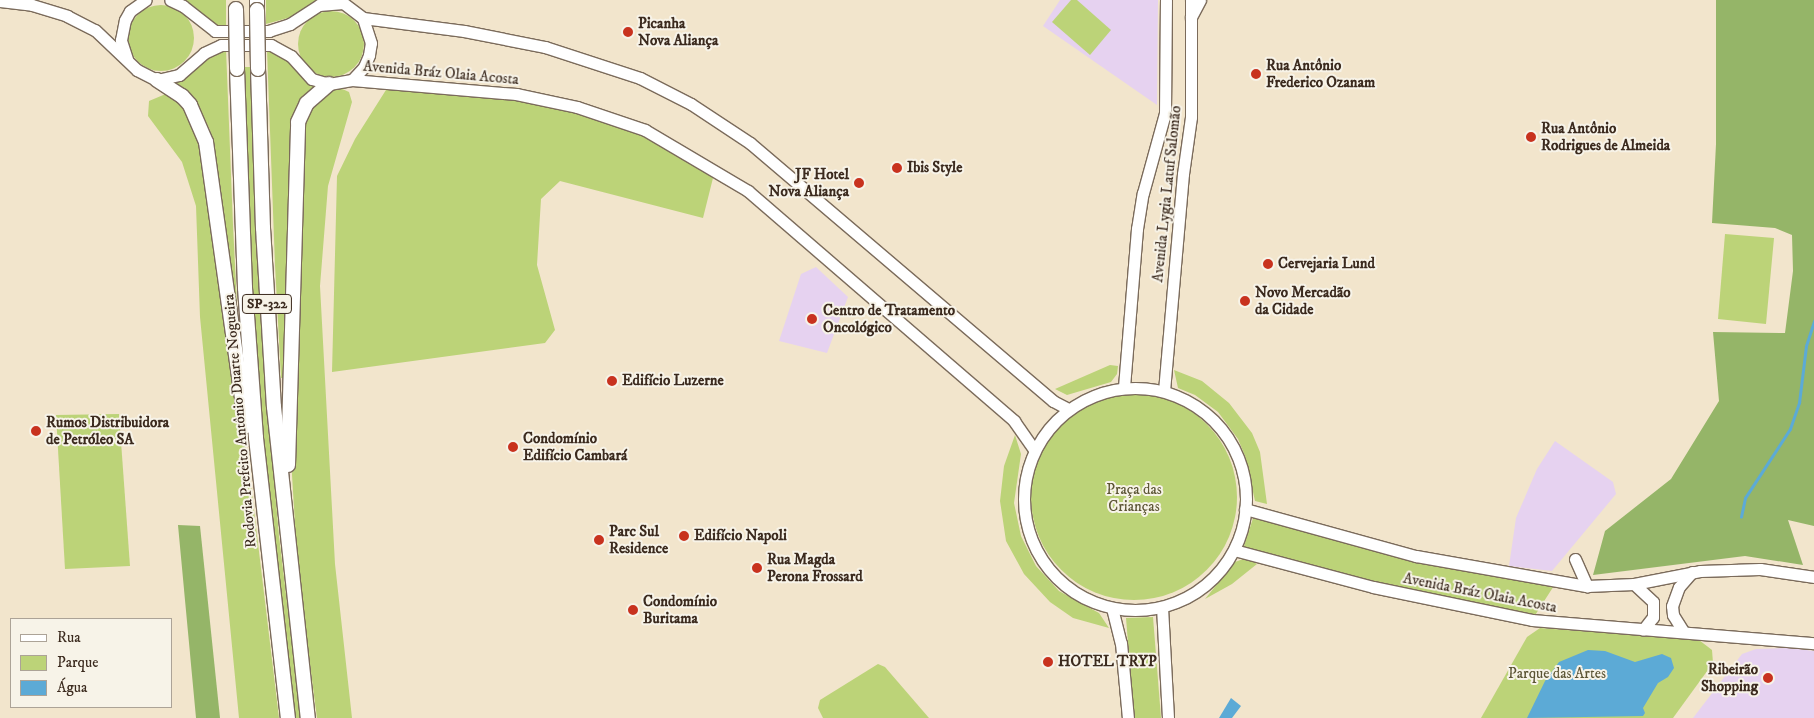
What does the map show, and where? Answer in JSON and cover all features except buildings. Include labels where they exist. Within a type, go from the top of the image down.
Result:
[{"type":"highway","name":"Rodovia Prefeito Antônio Duarte Nogueira","points":[[235,5],[245,296],[266,538],[288,718]]},
{"type":"highway","name":"SP-322","points":[[257,5],[268,319],[287,538],[308,718]]},
{"type":"highway","points":[[157,80],[182,96],[190,105],[206,142],[248,436],[266,538]]},
{"type":"highway","points":[[287,538],[298,122],[307,103],[329,84]]},
{"type":"main road","points":[[128,60],[123,51],[121,30],[130,11],[146,0]]},
{"type":"main road","points":[[170,0],[184,6],[215,31],[274,30],[319,5],[336,1],[351,7],[363,18],[371,43],[364,67],[352,80]]},
{"type":"main road","name":"Avenida Lygia Latuf Salomão","points":[[1124,387],[1137,229],[1143,193],[1165,113],[1166,0]]},
{"type":"main road","name":"Avenida Lygia Latuf Salomão","points":[[1164,391],[1183,174],[1191,117],[1191,0]]},
{"type":"main road","points":[[1191,17],[1200,0]]},
{"type":"main road","points":[[0,1],[37,2],[95,30],[144,75],[157,80],[179,75],[204,54],[221,45],[270,45],[291,56],[312,79],[329,84]]},
{"type":"main road","points":[[363,18],[464,31],[545,47],[640,78],[692,104],[750,143],[1054,401],[1068,409]]},
{"type":"main road","name":"Avenida Bráz Olaia Acosta","points":[[329,84],[352,80],[516,94],[577,107],[644,130],[748,191],[1014,421],[1034,450]]},
{"type":"main road","points":[[1124,387],[1164,391],[1203,411],[1227,438],[1240,464],[1245,486],[1245,509],[1234,550],[1221,570],[1204,587],[1162,607],[1137,611],[1112,608],[1073,592],[1056,578],[1043,562],[1030,536],[1024,500],[1025,478],[1034,450],[1051,425],[1068,409],[1086,398],[1124,387]]},
{"type":"main road","name":"Avenida Bráz Olaia Acosta","points":[[1245,509],[1416,556],[1587,586],[1634,584],[1692,572],[1760,569],[1814,577]]},
{"type":"main road","name":"Avenida Bráz Olaia Acosta","points":[[1234,550],[1373,587],[1532,620],[1814,643]]},
{"type":"main road","points":[[1576,558],[1587,586]]},
{"type":"main road","points":[[1683,631],[1673,615],[1672,606],[1682,583],[1692,572]]},
{"type":"main road","points":[[1634,584],[1653,602],[1653,617],[1643,630]]},
{"type":"main road","points":[[1162,607],[1168,718]]},
{"type":"main road","points":[[1112,608],[1121,643],[1128,718]]},
{"type":"shaded area","points":[[1060,0],[1158,0],[1157,105],[1043,26]]},
{"type":"shaded area","name":"Centro de Tratamento Oncológico","points":[[816,267],[848,297],[827,353],[779,341],[801,274]]},
{"type":"shaded area","points":[[1555,441],[1613,482],[1616,494],[1552,571],[1509,566],[1516,518],[1537,469]]},
{"type":"shaded area","name":"Ribeirão Shopping","points":[[1791,648],[1814,651],[1814,718],[1693,718],[1742,654],[1756,649]]},
{"type":"green space","points":[[183,0],[226,0],[226,28],[216,26]]},
{"type":"green space","points":[[266,0],[320,0],[295,16],[266,24]]},
{"type":"green space","points":[[1071,0],[1077,0],[1111,30],[1090,55],[1052,22]]},
{"type":"green space","points":[[1716,0],[1814,0],[1814,526],[1788,520],[1803,565],[1745,556],[1593,575],[1605,531],[1671,479],[1719,401],[1713,332],[1785,333],[1793,271],[1792,235],[1775,228],[1712,223],[1716,144]]},
{"type":"green space","points":[[161,5],[174,7],[189,20],[192,25],[194,38],[192,51],[179,66],[174,69],[161,71],[148,69],[133,56],[130,51],[128,38],[130,25],[143,10],[148,7]]},
{"type":"green space","points":[[324,11],[338,11],[350,16],[359,25],[364,37],[362,57],[355,68],[338,77],[324,77],[312,72],[303,63],[298,51],[298,37],[303,25],[312,16]]},
{"type":"green space","points":[[226,49],[239,344],[210,130],[193,96],[171,82],[190,73],[212,53]]},
{"type":"green space","points":[[267,50],[274,50],[321,86],[304,100],[284,378],[281,378],[275,265]]},
{"type":"green space","points":[[243,67],[250,67],[262,337],[279,536],[301,718],[293,718],[271,535],[254,337]]},
{"type":"green space","points":[[391,82],[577,107],[645,130],[715,170],[703,218],[560,181],[541,199],[537,265],[555,330],[545,343],[332,372],[337,176],[355,139]]},
{"type":"green space","points":[[338,87],[349,92],[352,102],[328,186],[320,286],[335,564],[352,718],[317,718],[298,573],[292,475],[300,139],[312,106]]},
{"type":"green space","points":[[168,93],[184,105],[200,139],[251,485],[279,718],[239,718],[200,317],[196,206],[182,162],[148,116],[149,101]]},
{"type":"green space","points":[[1725,234],[1774,238],[1766,324],[1718,319]]},
{"type":"green space","points":[[1110,365],[1118,366],[1117,374],[1111,382],[1067,395],[1055,389]]},
{"type":"green space","points":[[1174,370],[1202,381],[1229,403],[1252,433],[1260,452],[1267,504],[1255,501],[1245,456],[1238,439],[1218,412],[1195,395],[1178,388]]},
{"type":"green space","name":"Praça das Crianças","points":[[1134,394],[1154,396],[1173,402],[1182,406],[1207,424],[1225,449],[1229,458],[1235,477],[1237,497],[1235,517],[1229,536],[1225,545],[1207,570],[1182,588],[1173,592],[1154,598],[1134,600],[1114,598],[1095,592],[1086,588],[1061,570],[1043,545],[1039,536],[1033,517],[1031,497],[1033,477],[1039,458],[1043,449],[1061,424],[1086,406],[1095,402],[1114,396]]},
{"type":"green space","points":[[119,414],[130,566],[65,569],[56,415]]},
{"type":"green space","points":[[1015,435],[1021,454],[1014,503],[1021,536],[1036,566],[1059,591],[1099,613],[1109,628],[1073,618],[1050,602],[1024,574],[1006,541],[1000,501],[1004,466]]},
{"type":"green space","points":[[1255,512],[1416,556],[1557,581],[1532,620],[1311,571],[1243,549]]},
{"type":"green space","points":[[178,525],[200,526],[220,718],[196,718]]},
{"type":"green space","points":[[1246,558],[1257,564],[1232,584],[1205,599],[1235,562]]},
{"type":"green space","points":[[1153,617],[1161,718],[1134,718],[1126,618]]},
{"type":"green space","name":"Parque das Artes","points":[[1540,628],[1699,640],[1712,650],[1713,663],[1673,718],[1481,718],[1527,637]]},
{"type":"green space","points":[[878,664],[885,667],[929,718],[823,718],[818,708],[820,700]]},
{"type":"water","points":[[1588,650],[1605,651],[1635,662],[1662,654],[1671,658],[1674,668],[1668,677],[1658,683],[1643,708],[1645,713],[1643,716],[1527,718],[1545,681],[1559,662]]},
{"type":"water","points":[[1231,698],[1241,706],[1232,718],[1219,718]]},
{"type":"waterway","points":[[1741,517],[1745,498],[1790,429],[1799,403],[1806,346],[1814,321]]},
{"type":"place","name":"Picanha Nova Aliança","points":[[628,32]]},
{"type":"place","name":"Rua Antônio Frederico Ozanam","points":[[1256,74]]},
{"type":"place","name":"Rua Antônio Rodrigues de Almeida","points":[[1531,137]]},
{"type":"place","name":"Ibis Style","points":[[897,168]]},
{"type":"place","name":"JF Hotel Nova Aliança","points":[[859,183]]},
{"type":"place","name":"Cervejaria Lund","points":[[1268,264]]},
{"type":"place","name":"Novo Mercadão da Cidade","points":[[1245,301]]},
{"type":"place","name":"Centro de Tratamento Oncológico","points":[[812,319]]},
{"type":"place","name":"Edifício Luzerne","points":[[612,381]]},
{"type":"place","name":"Rumos Distribuidora de Petróleo SA","points":[[36,431]]},
{"type":"place","name":"Condomínio Edifício Cambará","points":[[513,447]]},
{"type":"place","name":"Edifício Napoli","points":[[684,536]]},
{"type":"place","name":"Parc Sul Residence","points":[[599,540]]},
{"type":"place","name":"Rua Magda Perona Frossard","points":[[757,568]]},
{"type":"place","name":"Condomínio Buritama","points":[[633,610]]},
{"type":"place","name":"HOTEL TRYP","points":[[1048,662]]},
{"type":"place","name":"Ribeirão Shopping","points":[[1768,678]]}]
